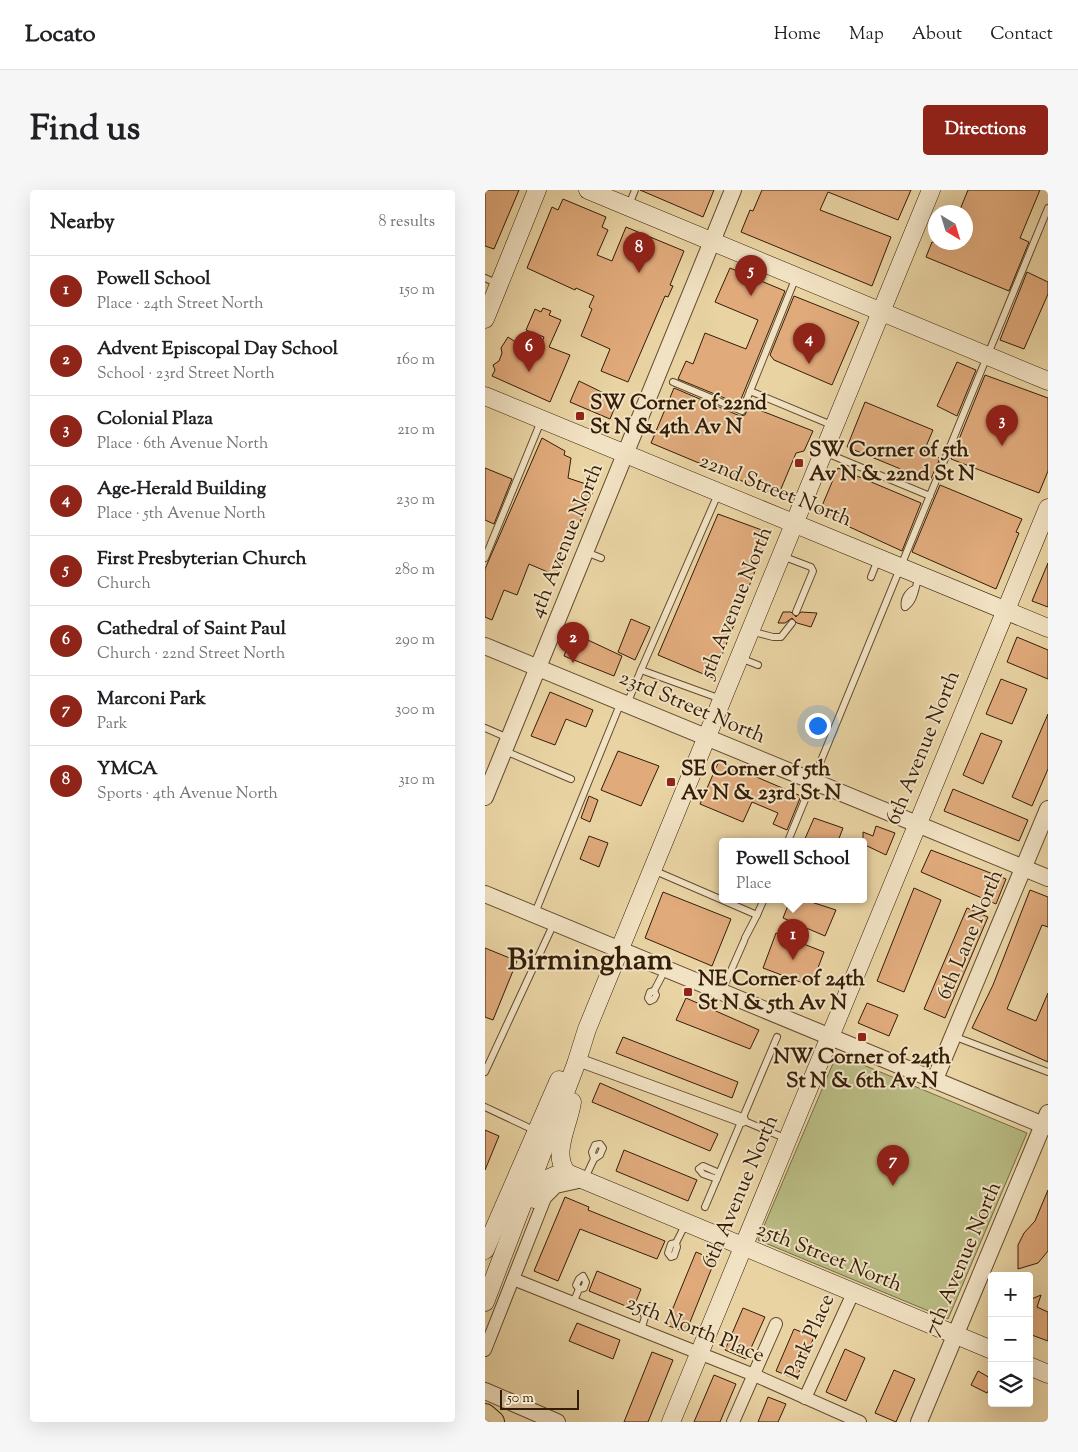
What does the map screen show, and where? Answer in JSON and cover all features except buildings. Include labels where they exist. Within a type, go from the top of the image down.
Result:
[{"type":"highway","points":[[485,1416],[491,1422]]},
{"type":"main road","points":[[485,319],[492,281],[537,190]]},
{"type":"main road","points":[[588,190],[1048,381]]},
{"type":"main road","name":"5th Avenue North","points":[[485,1302],[577,1062],[585,1034],[931,190]]},
{"type":"main road","name":"22nd Street North","points":[[485,396],[901,567],[917,582],[1005,610],[1048,628]]},
{"type":"main road","name":"6th Avenue North","points":[[671,1422],[1005,610],[1044,528],[1048,508]]},
{"type":"main road","name":"5th Avenue North","points":[[485,1250],[558,1081],[585,1034]]},
{"type":"main road","points":[[575,1177],[561,1166],[559,1156],[571,1108],[577,1062]]},
{"type":"main road","points":[[485,1315],[543,1181],[552,1175],[575,1177]]},
{"type":"main road","name":"25th Street North","points":[[575,1177],[742,1247],[854,1291],[988,1348]]},
{"type":"main road","points":[[1033,1368],[1048,1374]]},
{"type":"street","name":"4th Avenue North","points":[[485,796],[494,767],[506,745],[733,190]]},
{"type":"street","name":"23rd Street North","points":[[485,646],[1048,878]]},
{"type":"street","name":"6th Lane North","points":[[935,1079],[1048,809]]},
{"type":"street","points":[[485,894],[935,1079],[1046,1121]]},
{"type":"street","points":[[577,1062],[742,1120]]},
{"type":"street","name":"7th Avenue North","points":[[919,1422],[1046,1121]]},
{"type":"street","points":[[485,1350],[545,1198],[556,1187],[575,1177]]},
{"type":"street","name":"25th North Place","points":[[513,1278],[576,1295],[643,1324],[699,1354],[754,1375],[860,1422]]},
{"type":"street","name":"Park Place","points":[[805,1398],[854,1291]]},
{"type":"street","points":[[733,1422],[777,1324]]},
{"type":"street","points":[[485,1391],[557,1422]]},
{"type":"lane","points":[[628,207],[635,190]]},
{"type":"lane","points":[[789,838],[1048,208]]},
{"type":"lane","points":[[673,382],[742,411],[796,276]]},
{"type":"lane","points":[[749,391],[834,426]]},
{"type":"lane","points":[[485,558],[542,420]]},
{"type":"lane","points":[[823,452],[930,496]]},
{"type":"lane","points":[[535,914],[624,703],[641,670],[719,492]]},
{"type":"lane","points":[[585,551],[601,558]]},
{"type":"lane","points":[[780,556],[811,567],[813,571],[796,612]]},
{"type":"lane","points":[[871,577],[878,558]]},
{"type":"lane","points":[[750,631],[773,637],[781,636],[792,623]]},
{"type":"lane","points":[[739,657],[758,665]]},
{"type":"lane","points":[[641,670],[722,700]]},
{"type":"lane","points":[[485,728],[506,745],[571,779]]},
{"type":"lane","points":[[652,869],[719,898]]},
{"type":"lane","points":[[730,903],[757,915]]},
{"type":"lane","points":[[722,992],[762,903]]},
{"type":"lane","points":[[485,1072],[555,923]]},
{"type":"lane","points":[[654,991],[665,969]]},
{"type":"lane","points":[[952,1035],[1048,1072]]},
{"type":"lane","points":[[705,1207],[777,1037]]},
{"type":"lane","points":[[485,1107],[537,1131]]},
{"type":"lane","points":[[742,1120],[787,1139]]},
{"type":"lane","points":[[575,1177],[594,1159]]},
{"type":"lane","points":[[676,1243],[686,1224]]},
{"type":"green space","points":[[837,1054],[1027,1133],[948,1319],[758,1240]]},
{"type":"place","name":"YMCA","points":[[639,273]]},
{"type":"place","name":"First Presbyterian Church","points":[[751,296]]},
{"type":"place","name":"Age-Herald Building","points":[[809,364]]},
{"type":"place","name":"Cathedral of Saint Paul","points":[[529,372]]},
{"type":"place","name":"SW Corner of 22nd St N & 4th Av N","points":[[580,416]]},
{"type":"place","name":"Colonial Plaza","points":[[1002,446]]},
{"type":"place","name":"SW Corner of 5th Av N & 22nd St N","points":[[799,463]]},
{"type":"place","name":"Advent Episcopal Day School","points":[[573,663]]},
{"type":"place","name":"SE Corner of 5th Av N & 23rd St N","points":[[671,782]]},
{"type":"place","name":"Powell School","points":[[793,960]]},
{"type":"place","name":"NE Corner of 24th St N & 5th Av N","points":[[688,992]]},
{"type":"place","name":"NW Corner of 24th St N & 6th Av N","points":[[862,1037]]},
{"type":"place","name":"Marconi Park","points":[[893,1186]]},
{"type":"district","name":"Birmingham","points":[[590,961]]}]
